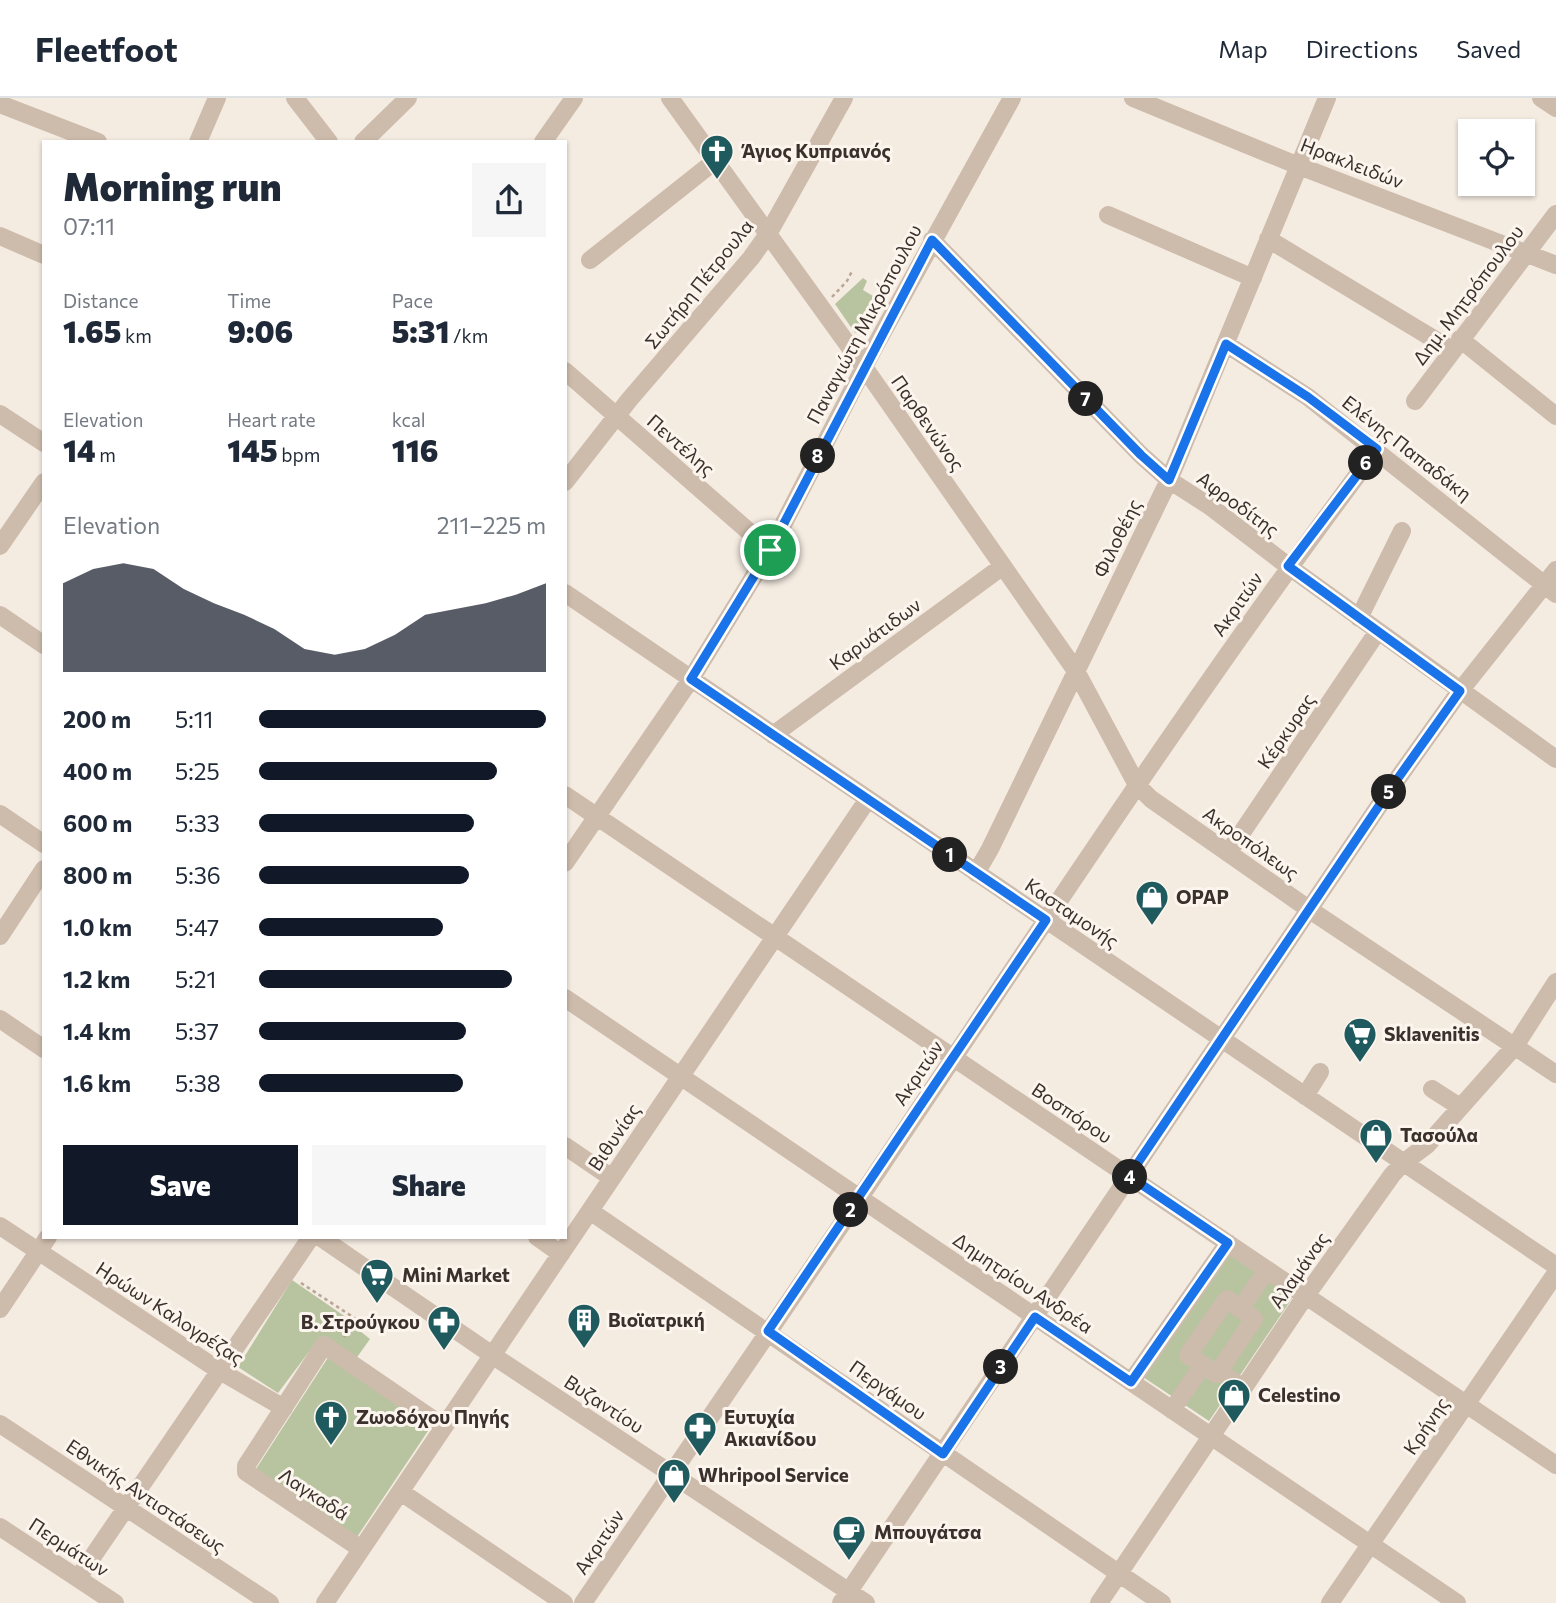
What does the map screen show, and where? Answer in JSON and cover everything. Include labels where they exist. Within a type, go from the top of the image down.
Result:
[{"type":"street","points":[[199,140],[217,98]]},
{"type":"street","points":[[295,98],[327,140]]},
{"type":"street","points":[[365,140],[408,98]]},
{"type":"street","points":[[544,140],[574,98]]},
{"type":"street","name":"Παρθενώνος","points":[[670,98],[864,368],[1076,671]]},
{"type":"street","name":"Σωτήρη Πέτρουλα","points":[[567,479],[751,258],[768,234],[844,98]]},
{"type":"street","name":"Παναγιώτη Μικρόπουλου","points":[[691,679],[770,550],[932,240],[1012,98]]},
{"type":"street","name":"Ηρακλειδών","points":[[1133,98],[1299,166],[1556,265]]},
{"type":"street","name":"Φιλοθέης","points":[[976,873],[1169,480],[1326,98]]},
{"type":"street","points":[[1541,98],[1556,108]]},
{"type":"street","points":[[0,104],[93,140]]},
{"type":"street","points":[[590,260],[715,161]]},
{"type":"street","name":"Δημ. Μητρόπουλου","points":[[1415,401],[1556,214]]},
{"type":"street","points":[[1108,215],[1253,278]]},
{"type":"street","points":[[0,236],[42,254]]},
{"type":"street","points":[[1268,239],[1456,344],[1556,416]]},
{"type":"street","name":"Αφροδίτης","points":[[932,240],[1141,455],[1169,480],[1211,507],[1359,618],[1556,759]]},
{"type":"street","name":"Ελένης Παπαδάκη","points":[[1226,344],[1308,397],[1552,583]]},
{"type":"street","name":"Πεντέλης","points":[[567,373],[770,550]]},
{"type":"street","points":[[0,414],[42,442]]},
{"type":"street","points":[[1288,566],[1377,449]]},
{"type":"street","points":[[0,545],[42,485]]},
{"type":"street","points":[[1359,618],[1402,531]]},
{"type":"street","name":"Καρυάτιδων","points":[[773,735],[1003,566]]},
{"type":"street","name":"Ακριτών","points":[[583,1603],[1288,566]]},
{"type":"street","points":[[845,1597],[1391,788],[1460,691],[1552,583]]},
{"type":"street","name":"Κασταμονής","points":[[567,594],[1556,1266]]},
{"type":"street","points":[[0,615],[42,644]]},
{"type":"street","name":"Κέρκυρας","points":[[1228,853],[1378,631]]},
{"type":"street","name":"Ακροπόλεως","points":[[1076,671],[1137,785],[1151,799],[1310,910],[1556,1074]]},
{"type":"street","points":[[567,860],[691,679]]},
{"type":"street","name":"Βοσπόρου","points":[[567,797],[1556,1465]]},
{"type":"street","name":"Βιθυνίας","points":[[325,1603],[868,799]]},
{"type":"street","points":[[0,814],[42,843]]},
{"type":"street","points":[[0,936],[42,872]]},
{"type":"street","name":"Αλαμάνας","points":[[1099,1603],[1277,1338],[1392,1175],[1427,1145],[1515,1046],[1556,982]]},
{"type":"street","name":"Δημητρίου Ανδρέα","points":[[567,1000],[1457,1603]]},
{"type":"street","points":[[0,1019],[42,1048]]},
{"type":"street","points":[[1305,1096],[1320,1072]]},
{"type":"street","points":[[1432,1089],[1460,1107]]},
{"type":"street","points":[[567,1147],[612,1178]]},
{"type":"street","name":"Περγάμου","points":[[590,1211],[1163,1603]]},
{"type":"street","name":"Ηρώων Καλογρέζας","points":[[0,1226],[220,1371],[284,1408]]},
{"type":"street","points":[[0,1308],[47,1239]]},
{"type":"street","points":[[78,1578],[310,1239]]},
{"type":"street","name":"Βυζαντίου","points":[[323,1239],[671,1474],[845,1597],[866,1603]]},
{"type":"street","points":[[540,1239],[561,1254]]},
{"type":"street","points":[[1131,1382],[1228,1243]]},
{"type":"street","points":[[1172,1410],[1211,1368],[1246,1315],[1267,1270]]},
{"type":"street","name":"Κρήνης","points":[[1330,1603],[1556,1273]]},
{"type":"street","points":[[1243,1388],[1188,1355],[1198,1340],[1227,1300],[1277,1338]]},
{"type":"street","points":[[1173,1324],[1198,1340]]},
{"type":"street","points":[[284,1408],[329,1348],[444,1427]]},
{"type":"street","name":"Λαγκαδά","points":[[284,1408],[246,1466],[246,1472],[360,1549]]},
{"type":"street","name":"Εθνικής Αντιστάσεως","points":[[0,1424],[270,1603]]},
{"type":"street","points":[[401,1492],[564,1603]]},
{"type":"street","name":"Περμάτων","points":[[0,1527],[116,1603]]},
{"type":"path","points":[[832,298],[852,271]]},
{"type":"path","points":[[287,1273],[356,1319],[329,1348]]},
{"type":"green space","points":[[863,278],[867,281],[863,290],[884,304],[869,332],[855,333],[835,304]]},
{"type":"green space","points":[[1227,1253],[1293,1297],[1209,1421],[1143,1377]]},
{"type":"green space","points":[[292,1280],[356,1324],[355,1327],[370,1339],[355,1360],[320,1337],[278,1393],[238,1367]]},
{"type":"green space","points":[[329,1356],[432,1425],[357,1537],[256,1469]]},
{"type":"place","name":"Άγιος Κυπριανός","points":[[717,181]]},
{"type":"place","name":"OPAP","points":[[1152,927]]},
{"type":"place","name":"Sklavenitis","points":[[1360,1064]]},
{"type":"place","name":"Τασούλα","points":[[1376,1165]]},
{"type":"place","name":"Mini Market","points":[[377,1305]]},
{"type":"place","name":"Βιοϊατρική","points":[[584,1350]]},
{"type":"place","name":"Β. Στρούγκου","points":[[444,1352]]},
{"type":"place","name":"Celestino","points":[[1234,1425]]},
{"type":"place","name":"Ζωοδόχου Πηγής","points":[[331,1447]]},
{"type":"place","name":"Ευτυχία Ακιανίδου","points":[[700,1458]]},
{"type":"place","name":"Whripool Service","points":[[674,1505]]},
{"type":"place","name":"Μπουγάτσα","points":[[849,1562]]},
{"type":"route","points":[[932,240],[1141,455],[1169,480],[1226,344],[1308,397],[1377,449],[1288,566],[1460,691],[1391,788],[1129,1176],[1228,1243],[1131,1382],[1035,1317],[943,1454],[768,1331],[1046,920],[691,679],[770,550],[932,240]]}]
